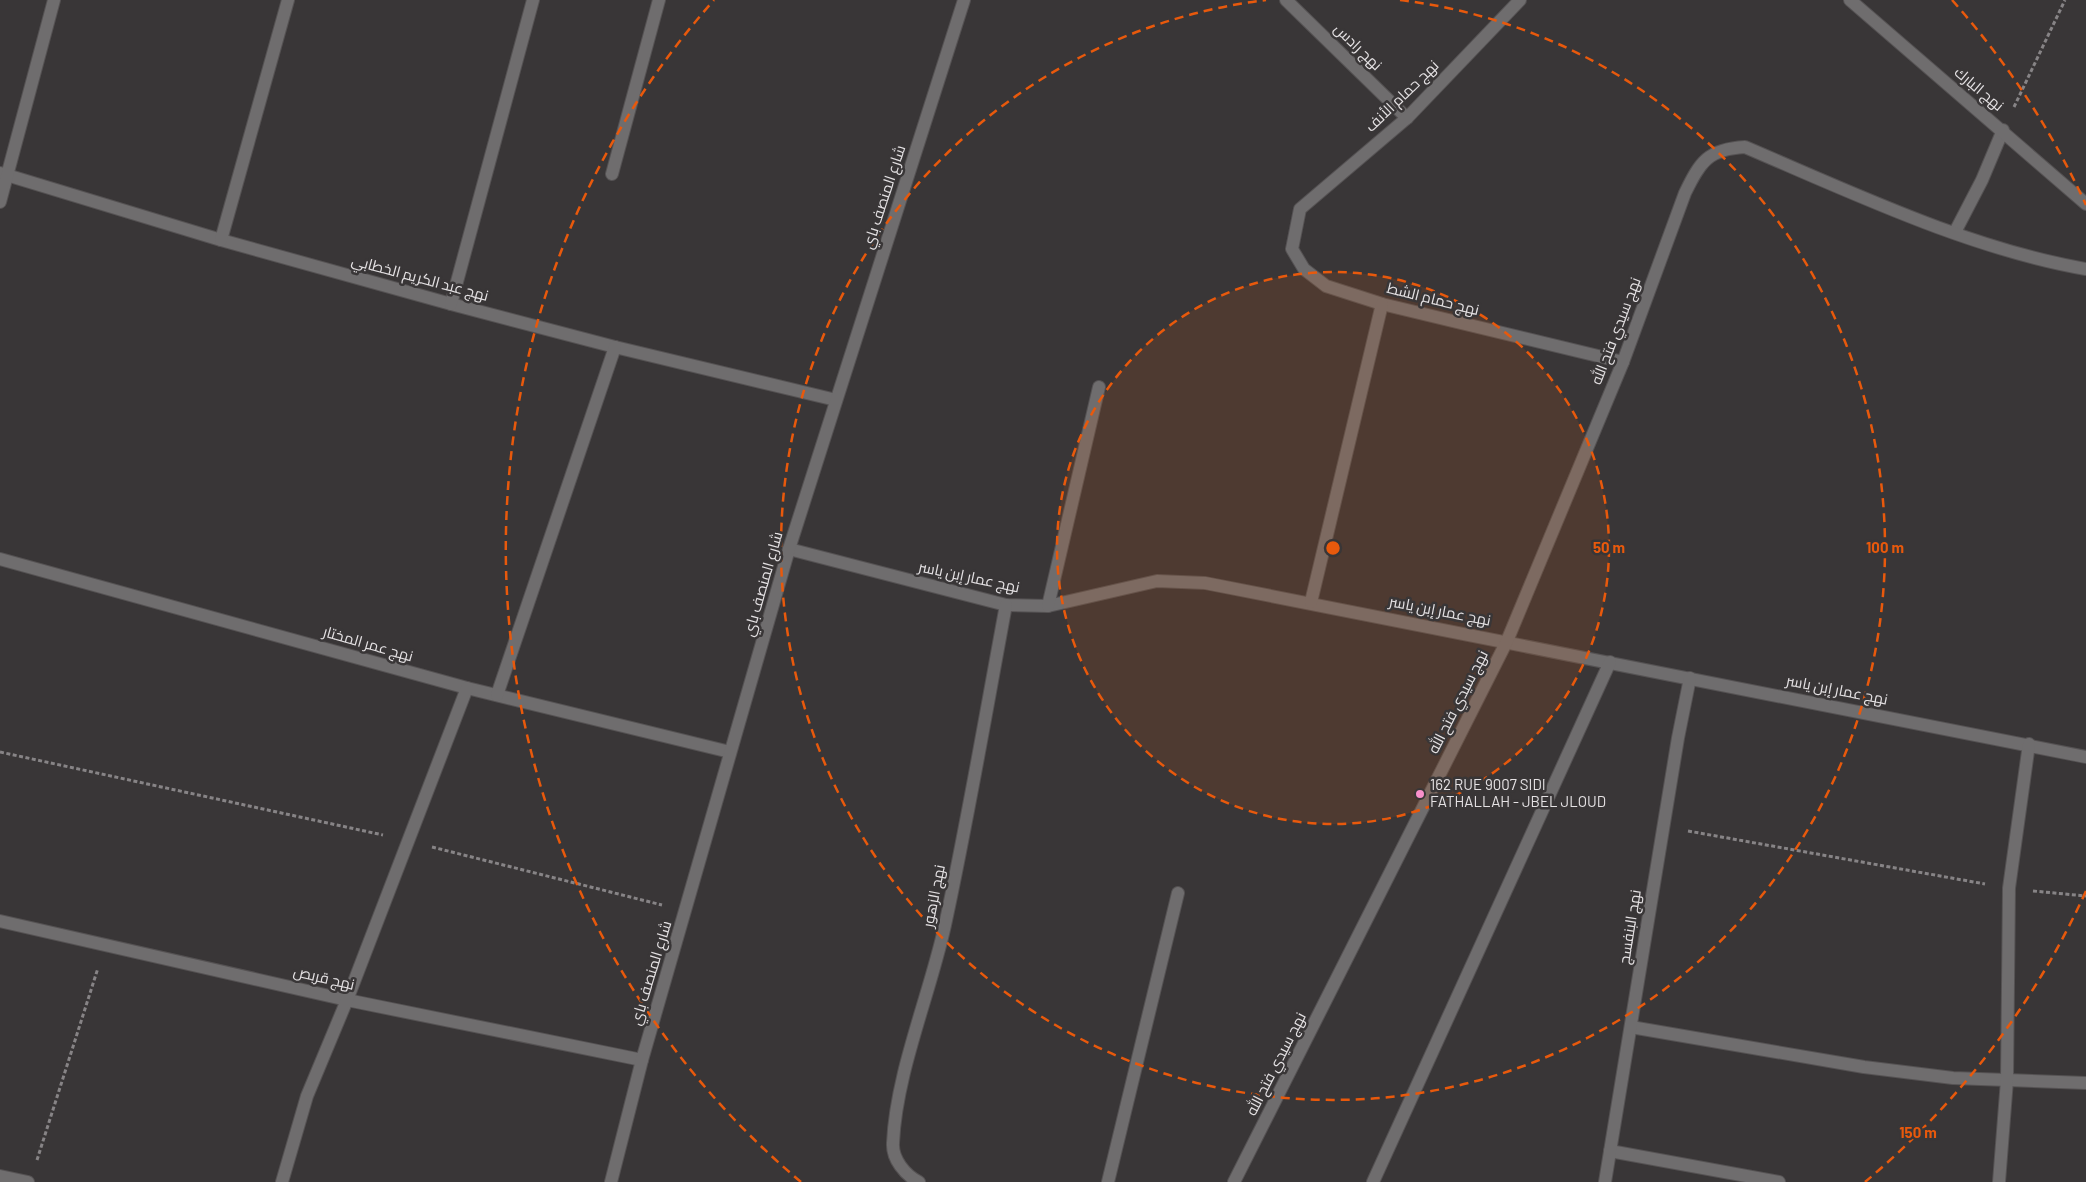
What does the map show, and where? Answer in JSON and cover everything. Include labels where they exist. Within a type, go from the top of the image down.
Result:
[{"type":"street","points":[[0,202],[4,174],[54,0]]},
{"type":"street","points":[[221,240],[288,0]]},
{"type":"street","points":[[451,304],[532,0]]},
{"type":"street","points":[[612,174],[659,0]]},
{"type":"street","name":"شارع المنصف باي","points":[[611,1182],[642,1060],[789,549],[964,0]]},
{"type":"street","name":"نهج رادس","points":[[1286,0],[1407,118]]},
{"type":"street","name":"نهج حمام الأنف","points":[[1300,209],[1407,118],[1520,0]]},
{"type":"street","name":"نهج البارك","points":[[1850,0],[2003,130],[2086,204]]},
{"type":"street","points":[[1955,232],[1982,180],[2003,130]]},
{"type":"street","name":"نهج سيدي فتح الله","points":[[1234,1182],[1507,641],[1623,362],[1685,193],[1698,167],[1706,158],[1727,148],[1745,147],[1889,208],[1955,232],[2026,256],[2086,269]]},
{"type":"street","name":"نهج عبد الكريم الخطابي","points":[[4,174],[221,240],[451,304],[615,347],[836,400]]},
{"type":"street","name":"نهج حمام الشط","points":[[1300,209],[1292,249],[1304,268],[1326,286],[1382,304],[1623,362]]},
{"type":"street","points":[[1311,602],[1382,304]]},
{"type":"street","points":[[497,695],[615,347]]},
{"type":"street","points":[[1048,606],[1099,386]]},
{"type":"street","name":"نهج عمار إبن ياسر","points":[[789,549],[1006,605],[1048,606],[1157,581],[1205,583],[1311,602],[2029,744],[2086,757]]},
{"type":"street","name":"نهج عمر المختار","points":[[0,559],[467,688],[730,752]]},
{"type":"street","name":"نهج الزهور","points":[[919,1182],[911,1178],[899,1164],[893,1145],[901,1090],[945,926],[1006,605]]},
{"type":"street","points":[[1373,1182],[1610,662]]},
{"type":"street","name":"نهج البنفسج","points":[[1605,1182],[1663,827],[1690,678]]},
{"type":"street","points":[[282,1182],[307,1096],[347,1000],[467,688]]},
{"type":"street","points":[[1999,1182],[2007,1080],[2008,888],[2029,744]]},
{"type":"street","points":[[1108,1182],[1178,892]]},
{"type":"street","name":"نهج قربص","points":[[0,921],[347,1000],[642,1060]]},
{"type":"street","points":[[1631,1027],[1864,1067],[1953,1078],[2086,1083]]},
{"type":"street","points":[[1610,1152],[1779,1182]]},
{"type":"street","points":[[0,1176],[28,1182]]},
{"type":"path","points":[[2003,130],[2065,0]]},
{"type":"path","points":[[0,752],[409,841],[686,911]]},
{"type":"path","points":[[1663,827],[2008,888],[2086,896]]},
{"type":"path","points":[[36,1163],[105,946]]},
{"type":"place","name":"162 RUE 9007 SIDI FATHALLAH - JBEL JLOUD","points":[[1420,794]]}]
